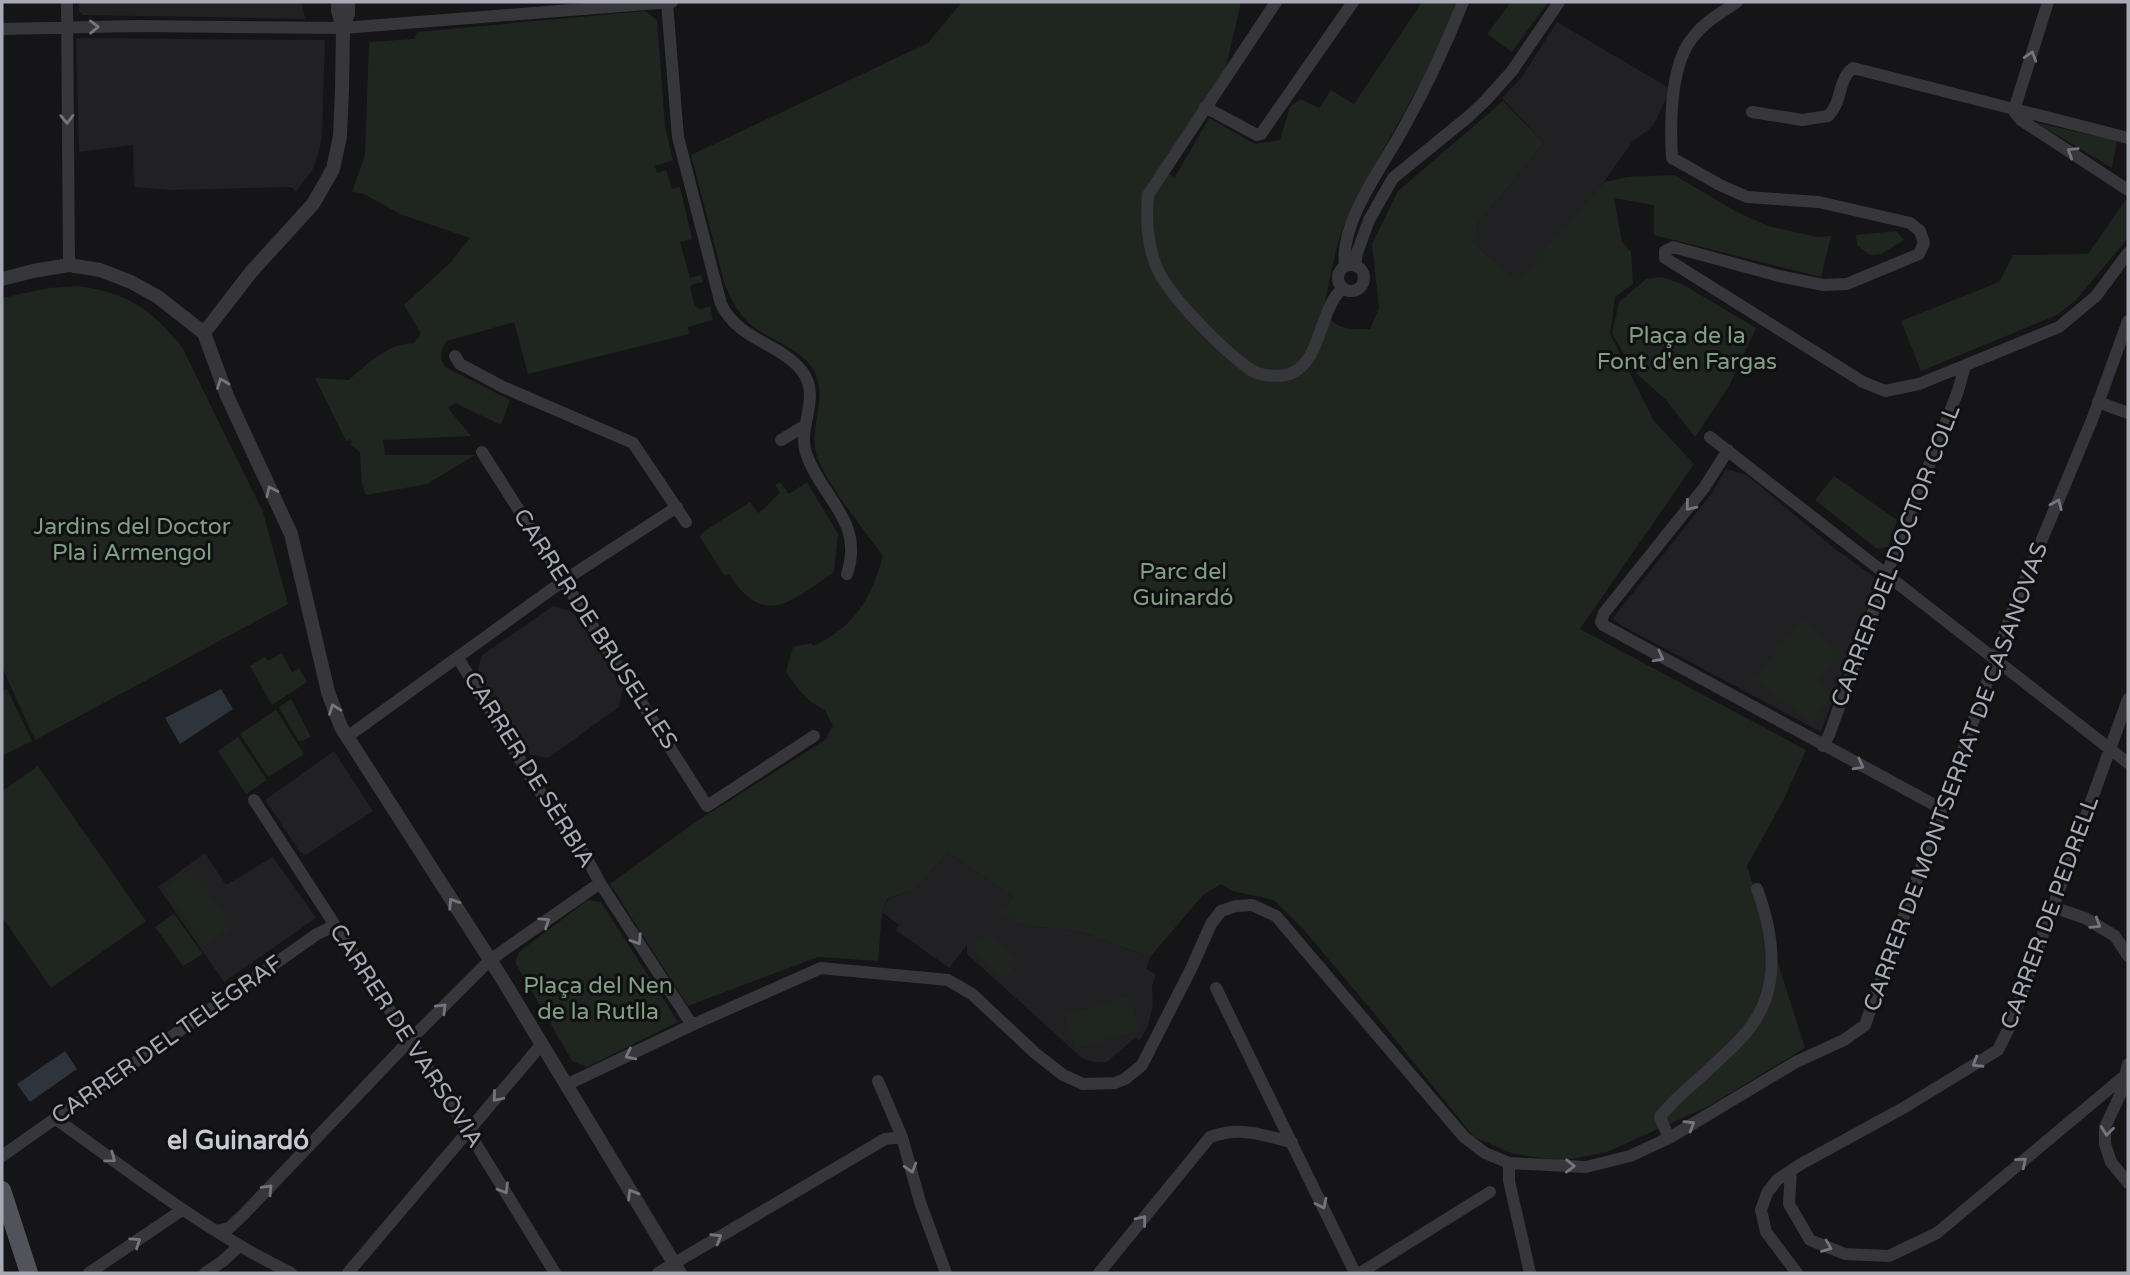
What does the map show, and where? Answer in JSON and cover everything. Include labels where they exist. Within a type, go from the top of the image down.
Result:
[{"type":"main road","points":[[2,1190],[29,1273]]},
{"type":"main road","points":[[2,1223],[17,1273]]},
{"type":"street","points":[[66,2],[69,265]]},
{"type":"street","points":[[204,333],[251,272],[313,204],[333,169],[340,136],[343,28],[338,2]]},
{"type":"street","points":[[343,28],[348,14],[348,2]]},
{"type":"street","points":[[2,29],[343,28],[669,2],[678,137],[721,304],[734,325],[789,360],[801,370],[809,385],[811,399],[803,437],[806,456],[851,537],[852,553],[847,574]]},
{"type":"street","points":[[1277,2],[1148,195],[1146,223],[1150,249],[1158,271],[1178,303],[1253,371],[1277,376],[1289,375],[1301,369],[1317,340],[1335,295],[1343,288]]},
{"type":"street","points":[[1205,107],[1257,135],[1261,134],[1353,2]]},
{"type":"street","points":[[1463,2],[1440,56],[1403,129],[1370,184],[1345,245],[1350,266],[1363,273],[1363,284],[1354,291],[1343,288],[1338,277],[1350,266],[1368,220],[1393,178],[1486,100],[1517,64],[1559,2]]},
{"type":"street","points":[[1737,2],[1694,35],[1682,55],[1673,105],[1672,158],[1747,197],[1819,202],[1910,223],[1920,231],[1924,243],[1919,254],[1847,284],[1823,285],[1779,276],[1682,248],[1668,248],[1665,258],[1863,382],[1885,391],[1919,384],[2059,327],[2096,296],[2128,255]]},
{"type":"street","points":[[2014,110],[2048,2]]},
{"type":"street","points":[[1752,112],[1802,120],[1832,113],[1844,75],[1853,68],[2128,138]]},
{"type":"street","points":[[2014,110],[2021,120],[2128,190]]},
{"type":"street","points":[[2,279],[69,265],[100,270],[131,282],[158,297],[204,333],[227,396],[290,534],[328,692],[346,737],[490,960],[677,1269]]},
{"type":"street","name":"CARRER DE MONTSERRAT DE CASANOVAS","points":[[1509,1163],[1586,1167],[1630,1156],[1669,1138],[1796,1062],[1844,1040],[1865,1025],[1995,658],[2128,321]]},
{"type":"street","points":[[455,356],[460,364],[503,387],[633,443],[686,522]]},
{"type":"street","name":"CARRER DEL DOCTOR COLL","points":[[1823,746],[1834,723],[1965,366]]},
{"type":"street","points":[[2098,402],[2128,413]]},
{"type":"street","points":[[780,440],[806,425]]},
{"type":"street","points":[[1710,436],[2128,763]]},
{"type":"street","points":[[1728,450],[1704,488],[1604,613],[1601,622],[1606,628],[1942,809]]},
{"type":"street","name":"CARRER DE BRUSEL·LES","points":[[482,452],[707,806],[814,736]]},
{"type":"street","points":[[346,737],[563,581],[677,507]]},
{"type":"street","name":"CARRER DE SÈRBIA","points":[[458,658],[536,786],[585,855],[600,883],[692,1025]]},
{"type":"street","name":"CARRER DE PEDRELL","points":[[1797,1273],[1766,1232],[1761,1210],[1767,1193],[1777,1180],[1791,1171],[1998,1051],[2010,1026],[2128,699]]},
{"type":"street","name":"CARRER DE VARSÒVIA","points":[[254,800],[468,1131],[555,1273]]},
{"type":"street","points":[[216,1231],[229,1228],[238,1220],[490,960],[600,883]]},
{"type":"street","points":[[1669,1138],[1660,1116],[1740,1040],[1757,1018],[1767,997],[1772,974],[1772,950],[1757,889]]},
{"type":"street","points":[[566,1085],[821,968],[948,980],[961,986],[1035,1053],[1073,1081],[1093,1085],[1115,1083],[1134,1073],[1148,1054],[1211,925],[1221,911],[1252,905],[1276,916],[1464,1137],[1485,1153],[1509,1163],[1509,1181],[1530,1273]]},
{"type":"street","points":[[2052,907],[2085,918],[2115,936],[2128,956]]},
{"type":"street","name":"CARRER DEL TELÈGRAF","points":[[2,1156],[317,934],[334,926]]},
{"type":"street","points":[[1216,988],[1358,1273],[1490,1192]]},
{"type":"street","points":[[348,1273],[541,1045]]},
{"type":"street","points":[[1791,1171],[1789,1204],[1810,1240],[1844,1254],[1889,1256],[1937,1233],[2127,1071]]},
{"type":"street","points":[[2127,1071],[2121,1093],[2105,1127],[2105,1144],[2111,1161],[2128,1183]]},
{"type":"street","points":[[878,1081],[902,1137],[920,1202],[946,1273]]},
{"type":"street","points":[[56,1119],[182,1210],[239,1246],[291,1273]]},
{"type":"street","points":[[1099,1273],[1210,1137],[1230,1130],[1292,1142]]},
{"type":"street","points":[[658,1273],[677,1269],[886,1139],[902,1137]]},
{"type":"street","points":[[89,1273],[182,1210]]},
{"type":"street","points":[[205,1273],[239,1246]]},
{"type":"shaded area","points":[[79,2],[302,2],[305,19],[83,15],[79,11]]},
{"type":"shaded area","points":[[1557,22],[1671,89],[1653,126],[1632,142],[1604,182],[1519,282],[1473,243],[1478,224],[1544,143],[1502,98],[1521,78]]},
{"type":"shaded area","points":[[76,38],[325,40],[322,136],[312,171],[296,191],[291,187],[170,190],[134,187],[133,145],[79,152]]},
{"type":"shaded area","points":[[1726,469],[1747,475],[1834,548],[1878,580],[1821,732],[1617,623],[1613,618],[1712,493]]},
{"type":"shaded area","points":[[553,606],[573,612],[623,688],[619,707],[548,758],[530,754],[477,676],[481,656]]},
{"type":"shaded area","points":[[221,689],[233,709],[180,744],[165,718]]},
{"type":"shaded area","points":[[334,751],[373,811],[306,855],[300,852],[265,800]]},
{"type":"shaded area","points":[[948,852],[1013,897],[1000,916],[1032,926],[1079,931],[1150,957],[1146,969],[1156,974],[1152,986],[1153,1005],[1148,1026],[1139,1041],[1136,1037],[1107,1062],[1093,1062],[1082,1058],[967,954],[967,945],[949,968],[896,930],[899,925],[882,912],[888,899],[916,888]]},
{"type":"shaded area","points":[[205,853],[226,885],[273,857],[316,918],[224,982],[158,887]]},
{"type":"shaded area","points":[[65,1051],[77,1069],[30,1102],[17,1084]]},
{"type":"green space","name":"Parc del Guinardó","points":[[962,2],[1241,2],[1226,67],[1162,170],[1175,177],[1209,118],[1255,144],[1280,140],[1290,107],[1300,99],[1319,108],[1331,90],[1354,104],[1422,2],[1456,2],[1432,60],[1343,228],[1323,312],[1344,327],[1370,329],[1379,308],[1372,244],[1398,191],[1503,101],[1544,143],[1478,224],[1473,243],[1518,281],[1604,182],[1628,177],[1674,175],[1737,212],[1768,226],[1818,237],[1831,236],[1821,277],[1654,235],[1654,205],[1614,198],[1622,242],[1631,252],[1633,284],[1615,297],[1610,334],[1654,421],[1694,464],[1580,629],[1806,750],[1784,799],[1747,866],[1805,1048],[1709,1106],[1607,1152],[1562,1161],[1514,1154],[1474,1137],[1304,930],[1274,900],[1232,891],[1221,884],[1203,895],[1150,957],[1079,931],[1032,926],[999,916],[1013,897],[948,852],[916,888],[887,899],[882,913],[878,961],[818,957],[688,1006],[610,884],[694,823],[825,740],[833,726],[825,710],[808,699],[786,672],[793,647],[811,643],[813,646],[840,630],[850,620],[867,598],[883,556],[820,464],[815,443],[819,390],[813,369],[791,349],[749,323],[737,309],[729,293],[691,155],[928,43]]},
{"type":"green space","points":[[1511,2],[1547,4],[1512,52],[1487,34]]},
{"type":"green space","points":[[645,11],[657,20],[665,126],[673,160],[655,166],[657,173],[666,170],[672,189],[680,187],[692,239],[680,242],[690,278],[701,275],[703,282],[693,284],[690,288],[695,306],[700,309],[710,306],[713,320],[688,327],[689,334],[528,374],[514,322],[447,341],[441,354],[445,367],[510,400],[501,425],[455,403],[448,408],[471,436],[383,440],[385,455],[475,455],[427,484],[366,495],[362,484],[360,452],[351,445],[350,439],[346,441],[315,378],[349,380],[387,351],[414,343],[421,334],[404,305],[451,262],[470,238],[400,214],[362,193],[352,192],[365,155],[369,42],[414,39],[417,32]]},
{"type":"green space","points":[[2037,123],[2117,141],[2112,168]]},
{"type":"green space","points":[[2127,198],[2128,238],[2076,300],[2057,315],[1921,371],[1901,321],[1999,282],[2013,255],[2088,254]]},
{"type":"green space","points":[[1896,231],[1904,240],[1881,254],[1870,255],[1857,245],[1856,235]]},
{"type":"green space","name":"Plaça de la Font d'en Fargas","points":[[1662,277],[1682,284],[1756,328],[1729,386],[1695,437],[1666,400],[1634,371],[1612,334],[1619,302],[1646,279]]},
{"type":"green space","name":"Jardins del Doctor Pla i Armengol","points":[[76,286],[110,293],[136,304],[159,322],[182,347],[263,512],[288,604],[35,740],[2,667],[2,298],[49,288]]},
{"type":"green space","points":[[1834,476],[1897,520],[1888,547],[1877,549],[1815,500]]},
{"type":"green space","points":[[780,482],[789,494],[807,482],[838,534],[834,572],[792,600],[767,605],[754,601],[729,574],[724,575],[700,537],[703,532],[750,502],[758,513],[761,511],[780,493],[775,485]]},
{"type":"green space","points":[[1801,620],[1840,651],[1817,680],[1834,693],[1811,723],[1754,679]]},
{"type":"green space","points":[[282,653],[292,672],[299,668],[307,682],[272,705],[250,666],[265,657],[268,661]]},
{"type":"green space","points":[[7,689],[32,741],[2,756],[2,691]]},
{"type":"green space","points":[[291,699],[311,737],[299,742],[279,707]]},
{"type":"green space","points":[[276,710],[304,754],[268,777],[240,734]]},
{"type":"green space","points":[[238,737],[267,780],[246,794],[218,751]]},
{"type":"green space","points":[[38,766],[146,921],[51,988],[2,917],[2,791]]},
{"type":"green space","points":[[193,868],[232,927],[203,947],[164,887]]},
{"type":"green space","name":"Plaça del Nen de la Rutlla","points":[[588,900],[601,902],[678,1022],[587,1067],[572,1061],[515,962],[519,952]]},
{"type":"green space","points":[[174,914],[203,954],[183,966],[155,927]]},
{"type":"green space","points":[[986,933],[1018,962],[1003,979],[972,950]]},
{"type":"green space","points":[[1129,996],[1139,1030],[1075,1049],[1065,1015]]},
{"type":"district","name":"el Guinardó","points":[[238,1140]]}]
